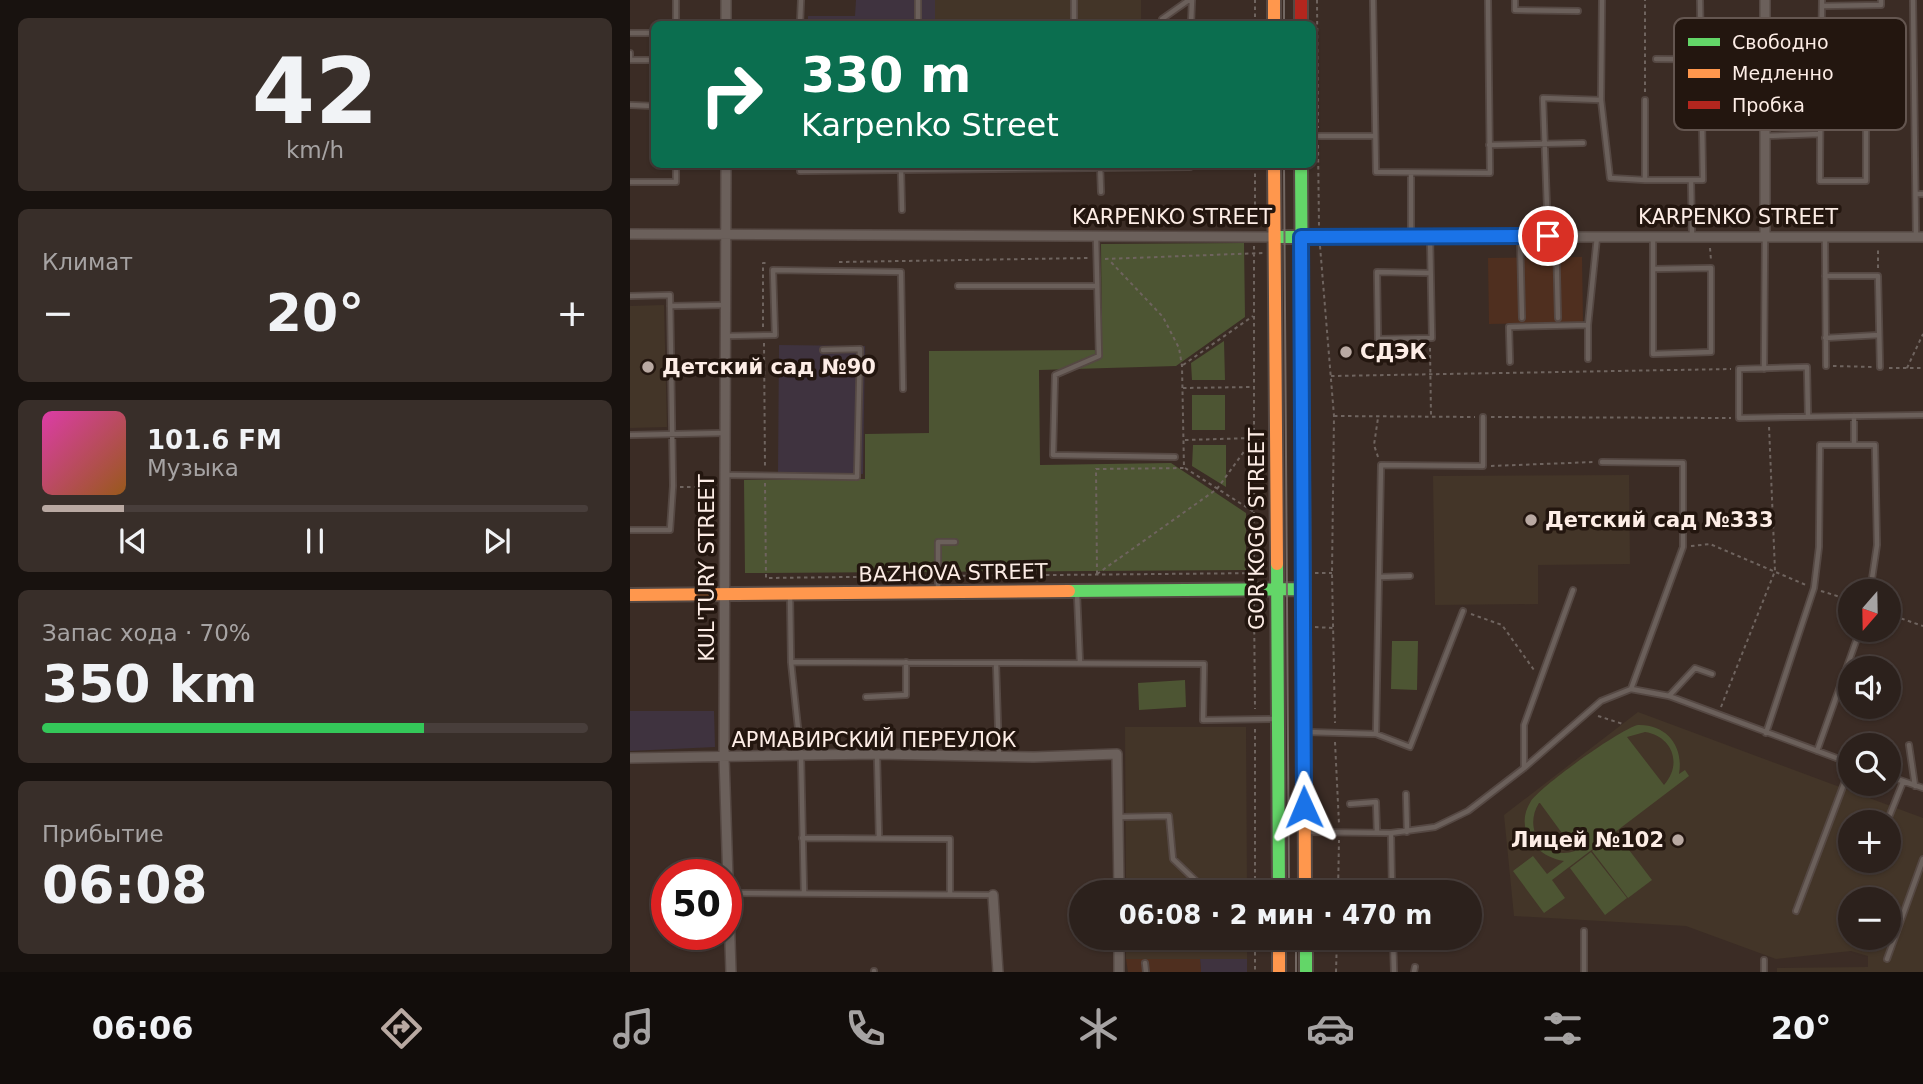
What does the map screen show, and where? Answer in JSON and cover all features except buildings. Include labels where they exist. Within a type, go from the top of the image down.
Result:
[{"type":"main road","points":[[1274,0],[1274,21]]},
{"type":"main road","points":[[1301,0],[1301,21]]},
{"type":"main road","name":"GOR'KOGO STREET","points":[[1274,168],[1279,880]]},
{"type":"main road","points":[[1301,168],[1305,880]]},
{"type":"main road","name":"KARPENKO STREET","points":[[1275,237],[1301,237]]},
{"type":"main road","name":"BAZHOVA STREET","points":[[630,595],[1303,589]]},
{"type":"main road","points":[[1279,950],[1279,972]]},
{"type":"main road","points":[[1306,950],[1306,972]]},
{"type":"street","points":[[726,0],[726,21]]},
{"type":"street","points":[[1765,0],[1765,18]]},
{"type":"street","points":[[1765,130],[1765,237]]},
{"type":"street","name":"KUL'TURY STREET","points":[[726,168],[724,758],[728,859]]},
{"type":"street","name":"KARPENKO STREET","points":[[630,234],[1275,237]]},
{"type":"street","name":"KARPENKO STREET","points":[[1301,237],[1920,237]]},
{"type":"street","name":"АРМАВИРСКИЙ ПЕРЕУЛОК","points":[[630,758],[1117,754],[1119,817]]},
{"type":"street","points":[[1119,817],[1119,880]]},
{"type":"street","points":[[993,895],[998,972]]},
{"type":"street","name":"KUL'TURY STREET","points":[[730,950],[730,972]]},
{"type":"street","points":[[1119,950],[1119,972]]},
{"type":"lane","points":[[676,0],[676,21]]},
{"type":"lane","points":[[800,0],[800,21]]},
{"type":"lane","points":[[918,0],[918,21]]},
{"type":"lane","points":[[1074,0],[1074,21]]},
{"type":"lane","points":[[1162,21],[1190,0]]},
{"type":"lane","points":[[1190,0],[1191,21]]},
{"type":"lane","points":[[1373,0],[1376,172],[1490,173],[1488,0]]},
{"type":"lane","points":[[1515,0],[1515,10],[1578,11]]},
{"type":"lane","points":[[1601,0],[1601,100],[1610,178],[1703,180],[1702,130]]},
{"type":"lane","points":[[1700,0],[1700,18]]},
{"type":"lane","points":[[1822,3],[1881,5],[1881,0]]},
{"type":"lane","points":[[1913,0],[1916,194],[1920,237]]},
{"type":"lane","points":[[630,33],[651,33]]},
{"type":"lane","points":[[1656,59],[1674,59]]},
{"type":"lane","points":[[630,60],[651,60]]},
{"type":"lane","points":[[1558,318],[1543,99],[1601,100]]},
{"type":"lane","points":[[1645,100],[1645,180]]},
{"type":"lane","points":[[630,105],[651,106]]},
{"type":"lane","points":[[1820,130],[1820,181],[1866,181],[1867,130]]},
{"type":"lane","points":[[1765,136],[1820,134]]},
{"type":"lane","points":[[1316,135],[1375,136]]},
{"type":"lane","points":[[1489,145],[1583,143]]},
{"type":"lane","points":[[1915,158],[1923,159]]},
{"type":"lane","points":[[630,182],[676,182],[676,168]]},
{"type":"lane","points":[[800,168],[800,171],[1034,168]]},
{"type":"lane","points":[[1100,168],[1101,192]]},
{"type":"lane","points":[[901,170],[902,211]]},
{"type":"lane","points":[[1411,173],[1411,237]]},
{"type":"lane","points":[[1691,180],[1692,237]]},
{"type":"lane","points":[[1916,194],[1923,194]]},
{"type":"lane","points":[[1096,236],[1099,356],[1055,375],[1053,455],[1175,457]]},
{"type":"lane","points":[[1430,236],[1432,338],[1378,339],[1377,272],[1430,273]]},
{"type":"lane","points":[[1520,236],[1522,318]]},
{"type":"lane","points":[[1653,236],[1653,269],[1653,354],[1711,352],[1711,268],[1653,269]]},
{"type":"lane","points":[[1588,359],[1588,325],[1597,237]]},
{"type":"lane","points":[[1764,369],[1765,237]]},
{"type":"lane","points":[[1825,237],[1826,366]]},
{"type":"lane","points":[[726,336],[775,335],[772,270],[901,272],[903,389]]},
{"type":"lane","points":[[1825,276],[1878,276],[1880,367]]},
{"type":"lane","points":[[958,286],[1097,286]]},
{"type":"lane","points":[[630,296],[670,295],[673,486],[670,530],[630,530]]},
{"type":"lane","points":[[670,306],[726,305]]},
{"type":"lane","points":[[1510,362],[1509,327],[1588,325]]},
{"type":"lane","points":[[1825,338],[1879,335]]},
{"type":"lane","points":[[725,475],[857,477],[860,349],[824,349]]},
{"type":"lane","points":[[1808,416],[1807,367],[1739,369],[1739,418],[1923,415]]},
{"type":"lane","points":[[1854,416],[1854,445]]},
{"type":"lane","points":[[1376,734],[1381,465],[1483,466],[1483,417]]},
{"type":"lane","points":[[630,435],[725,433]]},
{"type":"lane","points":[[1766,733],[1814,588],[1819,547],[1820,445],[1875,445],[1877,545],[1872,579]]},
{"type":"lane","points":[[1602,462],[1683,463],[1683,547],[1632,689]]},
{"type":"lane","points":[[939,592],[938,542],[955,542]]},
{"type":"lane","points":[[1380,577],[1410,576]]},
{"type":"lane","points":[[1524,768],[1524,725],[1573,590]]},
{"type":"lane","points":[[1077,591],[1080,663]]},
{"type":"lane","points":[[790,593],[792,662],[801,756],[804,892]]},
{"type":"lane","points":[[1303,732],[1376,734],[1410,747],[1462,611]]},
{"type":"lane","points":[[1817,751],[1856,642]]},
{"type":"lane","points":[[792,662],[1204,664],[1203,720],[1278,719]]},
{"type":"lane","points":[[866,697],[906,695],[906,663]]},
{"type":"lane","points":[[996,663],[999,757]]},
{"type":"lane","points":[[1669,696],[1695,668],[1712,674]]},
{"type":"lane","points":[[1305,832],[1391,833],[1435,827],[1468,811],[1524,768],[1601,701],[1632,689],[1669,696],[1838,759]]},
{"type":"lane","points":[[1909,745],[1915,786]]},
{"type":"lane","points":[[877,754],[879,838]]},
{"type":"lane","points":[[1892,810],[1903,782],[1923,788]]},
{"type":"lane","points":[[1406,794],[1407,832]]},
{"type":"lane","points":[[1796,911],[1839,796]]},
{"type":"lane","points":[[1350,804],[1376,802],[1377,833]]},
{"type":"lane","points":[[1119,817],[1169,816],[1173,859],[1195,880]]},
{"type":"lane","points":[[1391,833],[1392,880]]},
{"type":"lane","points":[[802,838],[950,839],[950,894]]},
{"type":"lane","points":[[1887,959],[1923,859]]},
{"type":"lane","points":[[742,893],[993,895]]},
{"type":"lane","points":[[1584,930],[1584,972]]},
{"type":"lane","points":[[1394,950],[1394,972]]},
{"type":"lane","points":[[1764,960],[1764,972]]},
{"type":"lane","points":[[1146,963],[1146,972]]},
{"type":"path","points":[[1255,0],[1255,21]]},
{"type":"path","points":[[1316,68],[1317,0]]},
{"type":"path","points":[[1645,0],[1645,100]]},
{"type":"path","points":[[1906,58],[1914,58]]},
{"type":"path","points":[[1316,160],[1319,236],[1334,416],[1332,573],[1338,880]]},
{"type":"path","points":[[1255,168],[1255,880]]},
{"type":"path","points":[[1710,237],[1711,268]]},
{"type":"path","points":[[1878,237],[1878,276]]},
{"type":"path","points":[[832,262],[1108,259],[1275,253]]},
{"type":"path","points":[[1108,259],[1163,317],[1179,348],[1183,388],[1184,468]]},
{"type":"path","points":[[777,263],[763,263],[766,578],[1254,573]]},
{"type":"path","points":[[1182,366],[1254,315]]},
{"type":"path","points":[[1906,368],[1923,334]]},
{"type":"path","points":[[1429,338],[1431,417]]},
{"type":"path","points":[[1826,366],[1923,368]]},
{"type":"path","points":[[1331,376],[1739,369]]},
{"type":"path","points":[[1183,388],[1254,387]]},
{"type":"path","points":[[1334,416],[1739,418]]},
{"type":"path","points":[[1378,416],[1374,445],[1381,465]]},
{"type":"path","points":[[1718,715],[1775,571],[1769,417]]},
{"type":"path","points":[[1184,440],[1254,438]]},
{"type":"path","points":[[1097,574],[1217,489],[1254,438]]},
{"type":"path","points":[[1483,466],[1602,462]]},
{"type":"path","points":[[1097,574],[1096,469],[1184,468],[1254,512]]},
{"type":"path","points":[[673,486],[725,487]]},
{"type":"path","points":[[1683,547],[1710,544],[1838,596]]},
{"type":"path","points":[[1462,611],[1502,625],[1541,680]]},
{"type":"path","points":[[1901,618],[1923,626]]},
{"type":"path","points":[[1587,713],[1623,724]]},
{"type":"path","points":[[1255,950],[1255,972]]},
{"type":"path","points":[[1336,972],[1337,950]]},
{"type":"shaded area","points":[[856,0],[935,0],[935,21],[808,21],[808,16],[855,16]]},
{"type":"shaded area","points":[[935,0],[1141,0],[1141,21],[935,21]]},
{"type":"shaded area","points":[[1582,257],[1583,322],[1489,324],[1488,258]]},
{"type":"shaded area","name":"Детский сад №90","points":[[664,305],[667,427],[630,428],[630,306]]},
{"type":"shaded area","points":[[779,345],[865,346],[863,474],[778,473]]},
{"type":"shaded area","name":"Детский сад №333","points":[[1629,475],[1630,564],[1538,565],[1538,604],[1435,605],[1433,476]]},
{"type":"shaded area","points":[[630,711],[714,711],[715,747],[630,751]]},
{"type":"shaded area","name":"Лицей №102","points":[[1638,712],[1838,786],[1838,796],[1864,796],[1923,818],[1923,972],[1777,972],[1777,968],[1868,967],[1868,956],[1851,951],[1776,959],[1686,926],[1514,916],[1504,815]]},
{"type":"shaded area","points":[[1125,727],[1246,727],[1247,880],[1126,880]]},
{"type":"shaded area","points":[[1126,950],[1247,950],[1247,959],[1126,959]]},
{"type":"shaded area","points":[[1126,959],[1200,959],[1201,972],[1128,972]]},
{"type":"shaded area","points":[[1200,959],[1247,959],[1247,972],[1201,972]]},
{"type":"green space","points":[[1244,243],[1245,317],[1176,366],[1039,370],[1040,465],[1171,463],[1246,513],[1246,570],[745,573],[744,480],[865,479],[865,434],[929,433],[929,351],[1102,350],[1101,244]]},
{"type":"green space","points":[[1224,341],[1225,380],[1192,380],[1191,363]]},
{"type":"green space","points":[[1192,395],[1225,395],[1225,430],[1192,430]]},
{"type":"green space","points":[[1193,445],[1226,445],[1226,487],[1192,466]]},
{"type":"green space","points":[[1392,641],[1418,641],[1417,690],[1391,689]]},
{"type":"green space","points":[[1185,680],[1186,707],[1139,710],[1138,683]]},
{"type":"green space","points":[[1638,725],[1648,726],[1665,733],[1679,754],[1679,774],[1685,770],[1689,776],[1552,880],[1565,898],[1544,913],[1513,871],[1533,856],[1547,874],[1564,861],[1544,854],[1530,840],[1526,831],[1526,811],[1531,801],[1549,783]],"holes":[[[1645,732],[1662,739],[1672,752],[1673,768],[1664,785],[1627,737]],[[1540,803],[1575,851],[1554,852],[1539,841],[1533,823]]]},
{"type":"green space","points":[[1616,833],[1652,880],[1628,898],[1592,851]]},
{"type":"green space","points":[[1591,852],[1627,898],[1605,915],[1570,868]]},
{"type":"tram line","points":[[1284,0],[1284,21]]},
{"type":"tram line","points":[[1284,168],[1289,880]]},
{"type":"tram line","points":[[1296,950],[1296,972]]},
{"type":"traffic: fast","points":[[1301,168],[1304,628]]},
{"type":"traffic: fast","points":[[1275,237],[1301,237]]},
{"type":"traffic: fast","points":[[1277,564],[1279,880]]},
{"type":"traffic: fast","points":[[1069,591],[1303,589]]},
{"type":"traffic: fast","points":[[1306,950],[1306,972]]},
{"type":"traffic: slow","points":[[1274,0],[1274,21]]},
{"type":"traffic: slow","points":[[1274,168],[1277,564]]},
{"type":"traffic: slow","points":[[630,595],[1069,591]]},
{"type":"traffic: slow","points":[[1304,628],[1305,880]]},
{"type":"traffic: slow","points":[[1279,950],[1279,972]]},
{"type":"traffic: jam","points":[[1301,0],[1301,21]]},
{"type":"place","name":"СДЭК","points":[[1346,352]]},
{"type":"place","name":"Детский сад №90","points":[[648,367]]},
{"type":"place","name":"Детский сад №333","points":[[1531,520]]},
{"type":"place","name":"Лицей №102","points":[[1678,840]]},
{"type":"route","points":[[1304,807],[1301,237],[1548,236]]}]
